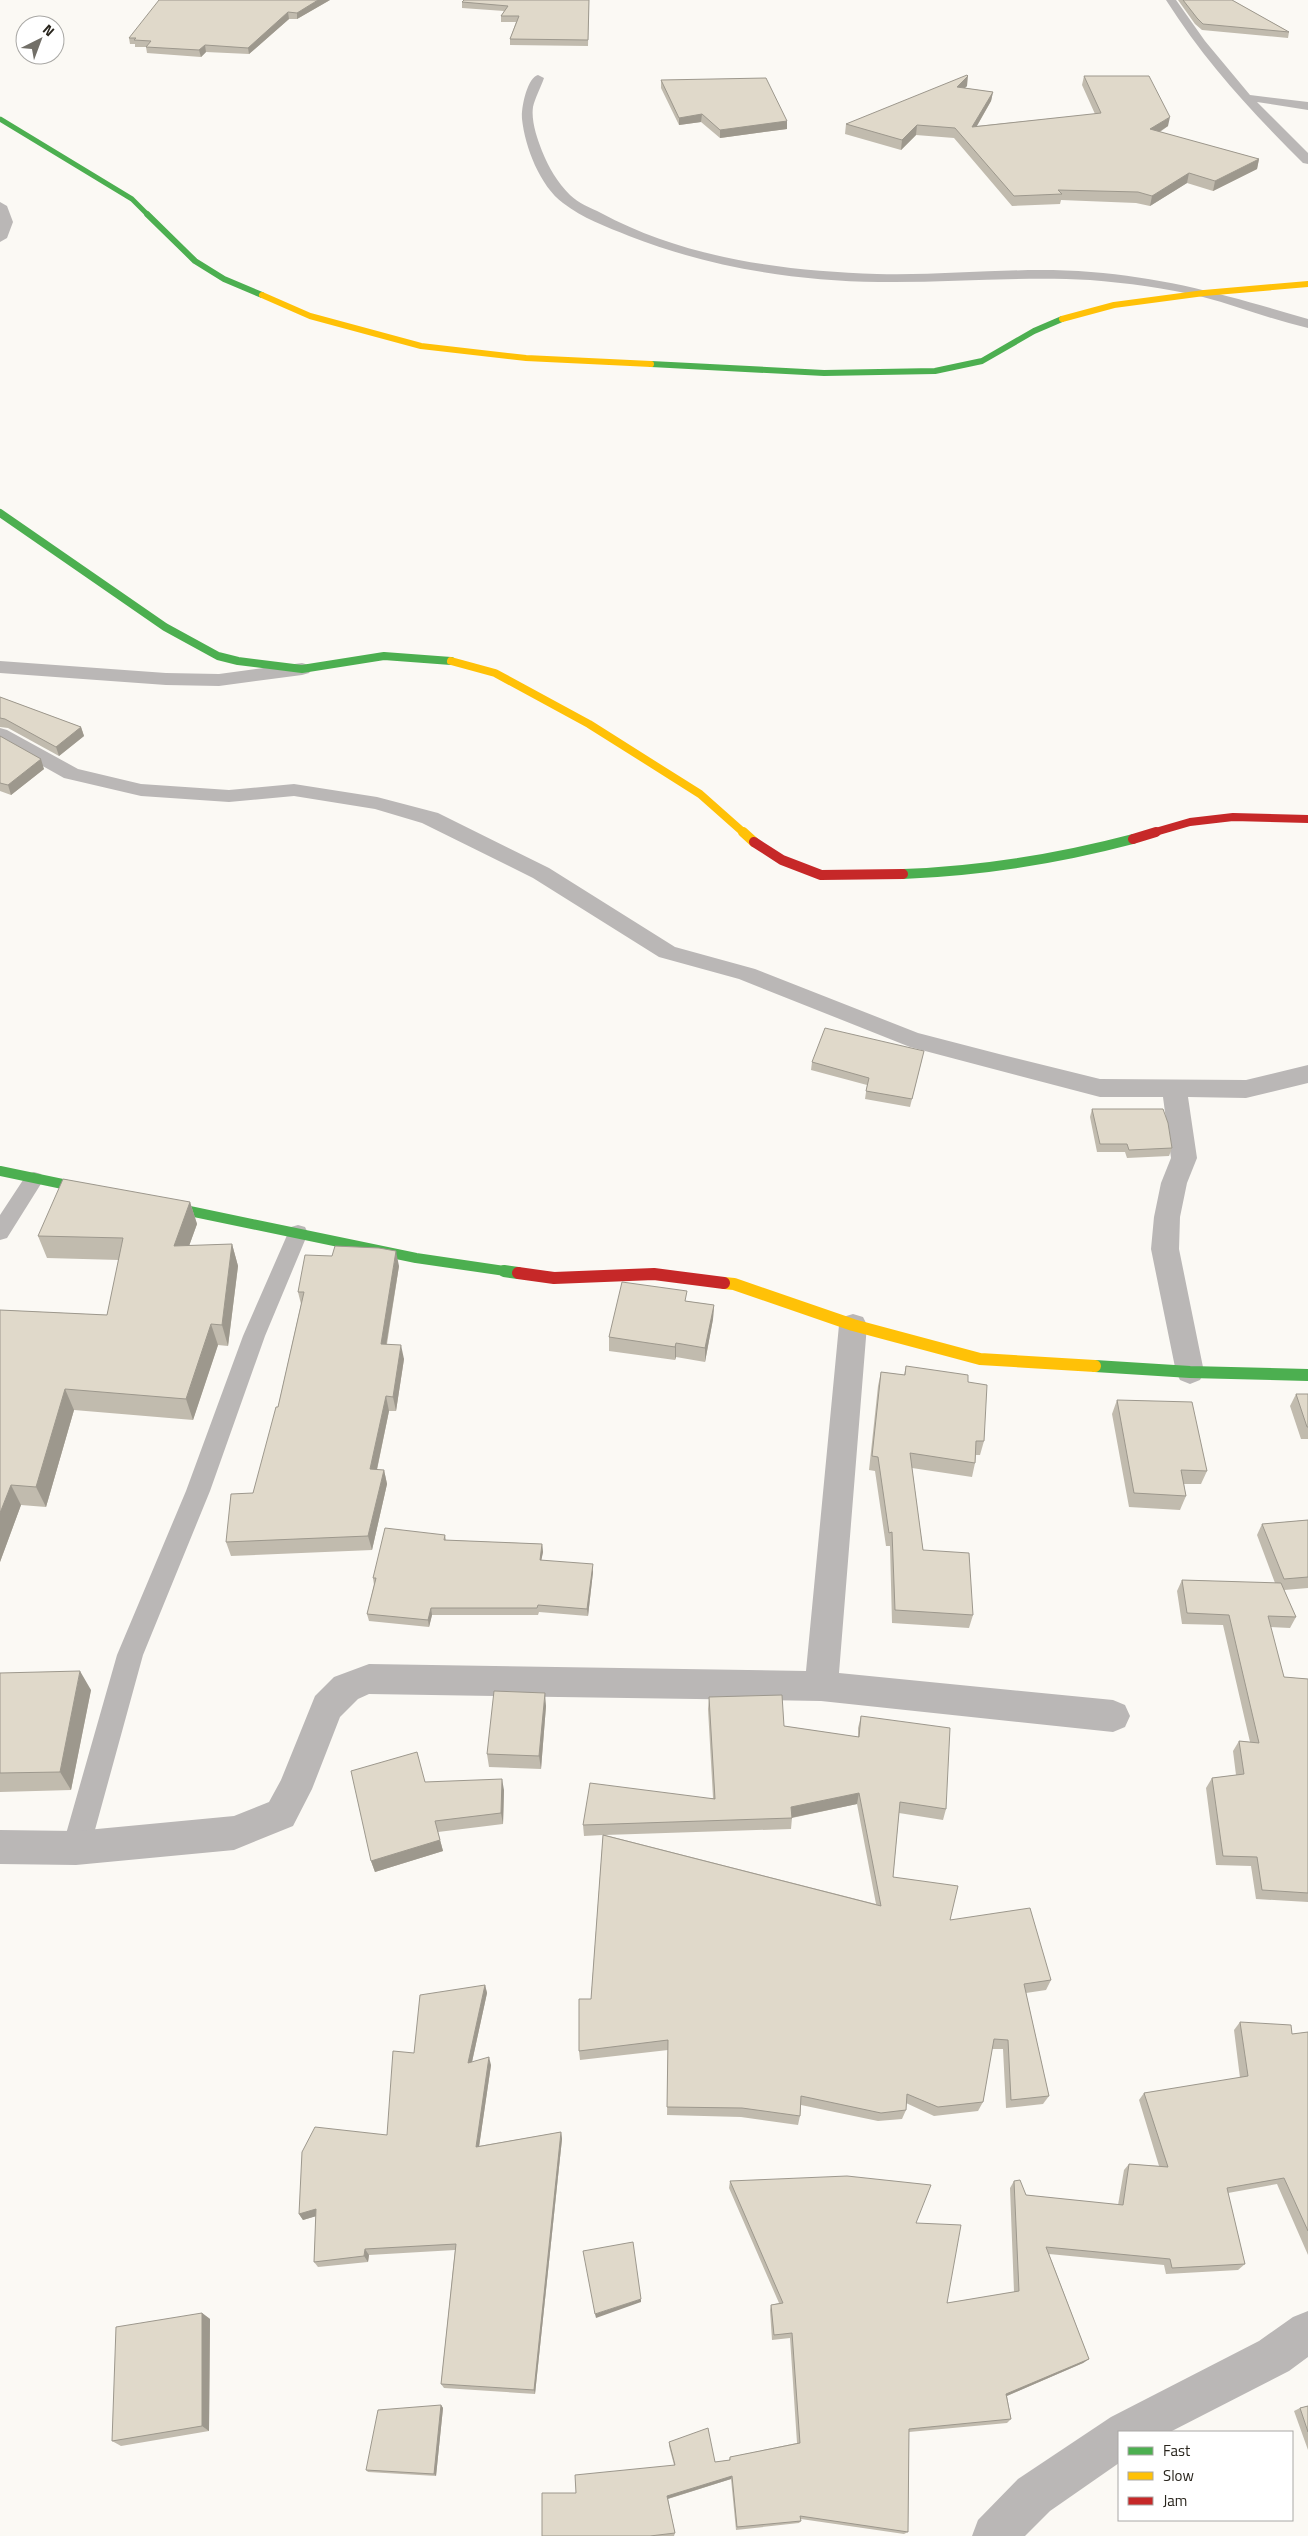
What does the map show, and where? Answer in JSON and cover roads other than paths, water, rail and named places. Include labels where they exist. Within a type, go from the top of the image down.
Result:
[{"type":"street","points":[[1172,0],[1182,18],[1245,98],[1308,160]]},
{"type":"street","points":[[538,78],[527,108],[530,136],[543,170],[568,200],[611,224],[664,245],[722,262],[788,272],[878,278],[1017,275],[1088,276],[1140,281],[1204,293],[1308,324]]},
{"type":"street","points":[[1245,98],[1267,99],[1308,106]]},
{"type":"street","points":[[0,118],[44,148],[132,199],[195,261],[224,279],[310,316],[421,346],[526,358],[824,373],[935,371],[982,361],[1034,331],[1069,316],[1114,305],[1204,293],[1308,284]]},
{"type":"street","points":[[0,206],[6,222],[0,238]]},
{"type":"street","points":[[0,514],[165,627],[218,656],[238,661],[302,669]]},
{"type":"street","points":[[0,667],[166,679],[219,680],[384,656],[457,662],[495,673],[589,724],[700,794],[750,839],[782,860],[821,875],[951,873],[1093,850],[1190,822],[1234,817],[1288,816],[1308,819]]},
{"type":"street","points":[[0,734],[70,774],[141,790],[229,796],[294,790],[376,803],[430,818],[541,873],[667,952],[747,974],[910,1039],[999,1063],[1100,1088],[1246,1089],[1308,1074]]},
{"type":"street","points":[[1174,1089],[1184,1158],[1174,1183],[1167,1217],[1165,1249],[1190,1372]]},
{"type":"street","points":[[0,1171],[112,1195]]},
{"type":"street","points":[[142,1201],[416,1258],[554,1278],[654,1274],[734,1284],[853,1325],[980,1359],[1190,1372],[1308,1375]]},
{"type":"street","points":[[821,1686],[853,1325]]},
{"type":"street","points":[[0,1847],[76,1848],[234,1833],[281,1814],[295,1789],[327,1707],[346,1688],[369,1679],[821,1686],[1113,1716]]},
{"type":"street","points":[[1128,2431],[1274,2356],[1308,2332]]},
{"type":"street","points":[[994,2536],[1034,2495],[1118,2438]]},
{"type":"lane","points":[[0,1232],[34,1178]]},
{"type":"lane","points":[[76,1848],[130,1655],[198,1491],[254,1336],[298,1233]]}]
